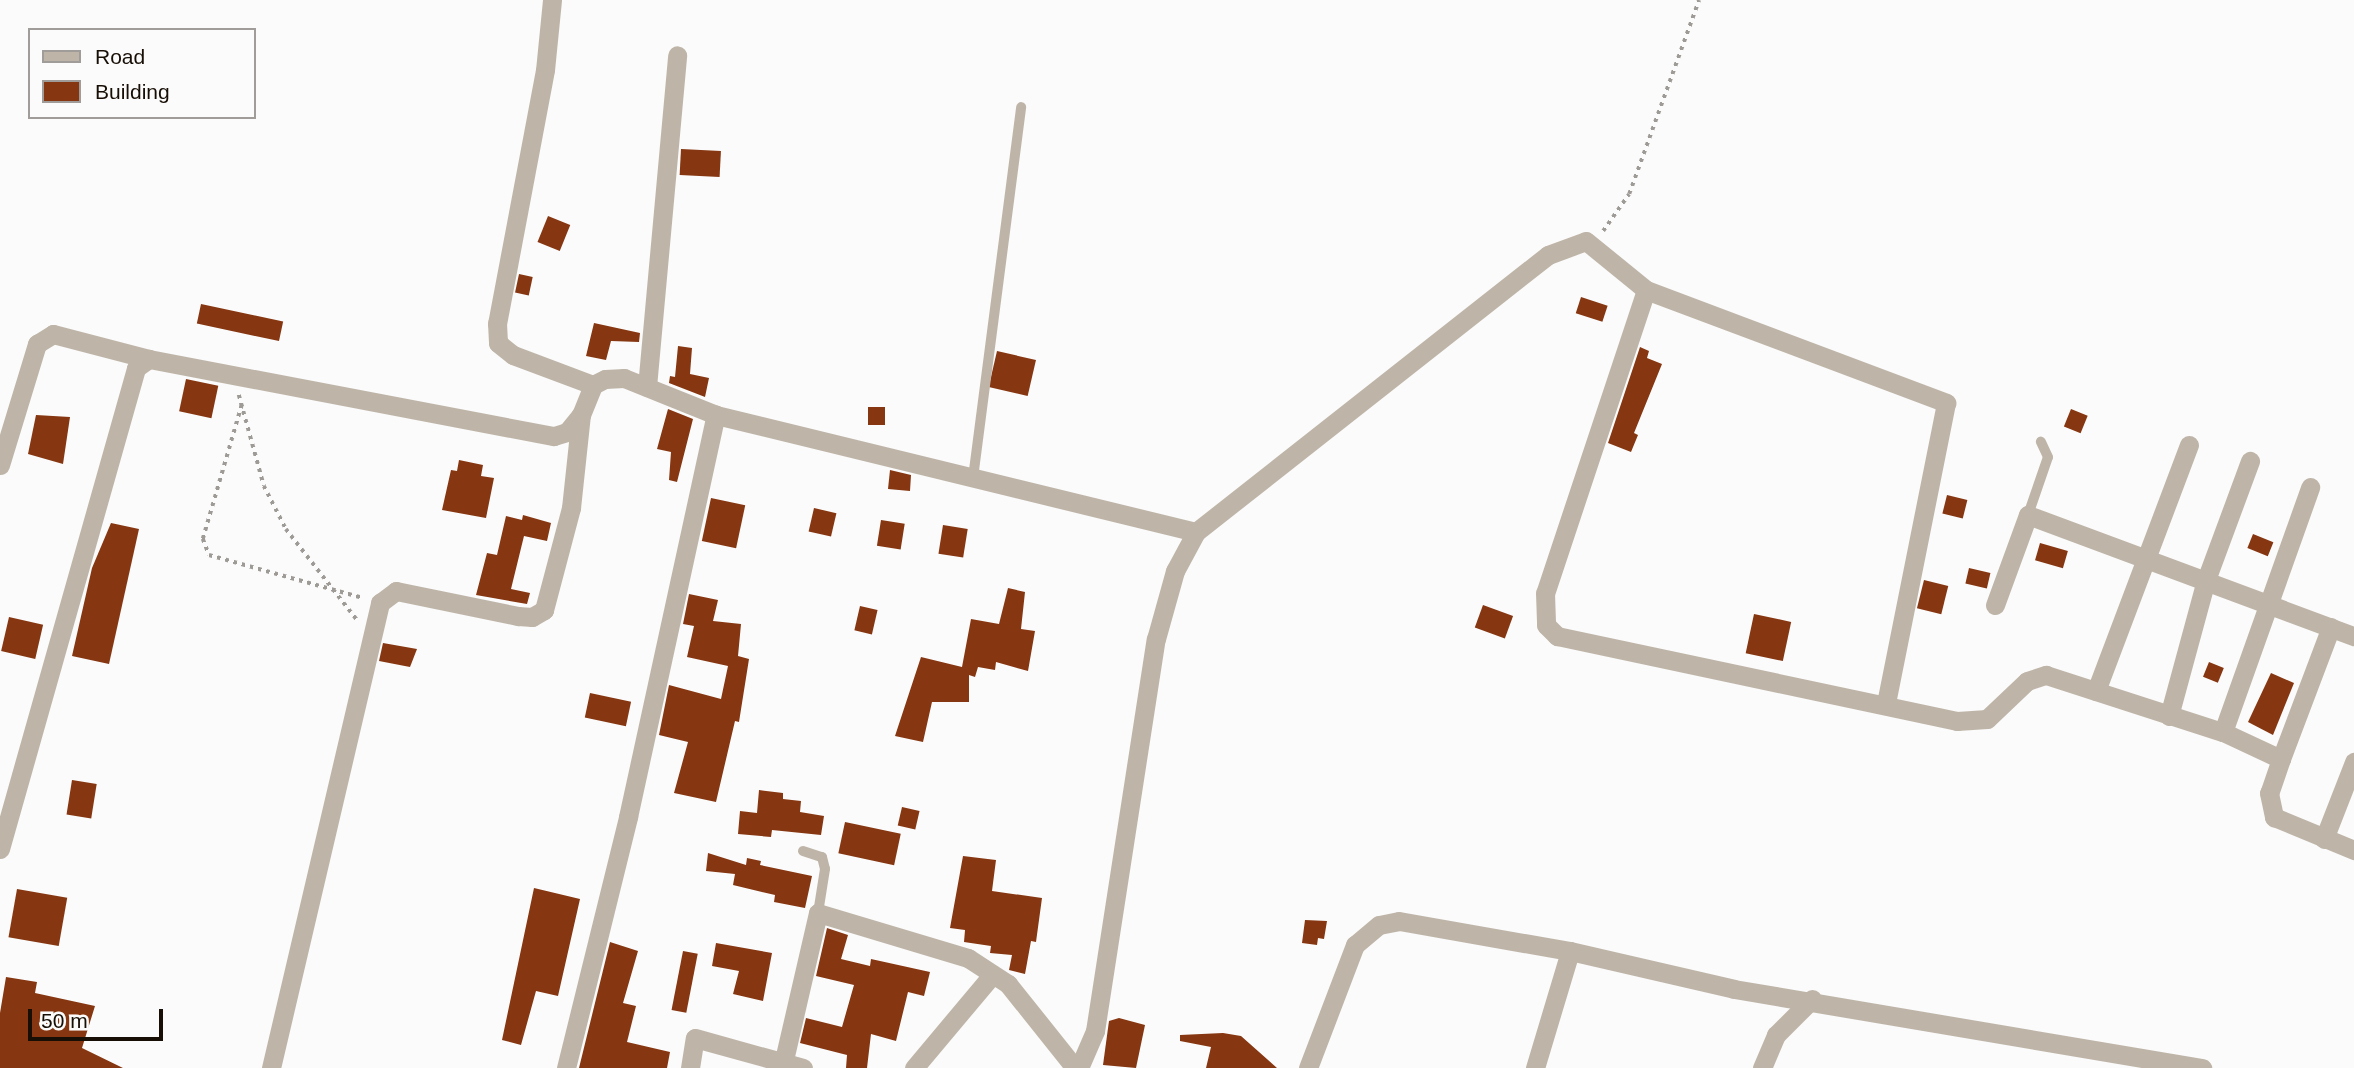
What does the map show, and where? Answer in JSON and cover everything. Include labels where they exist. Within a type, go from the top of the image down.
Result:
[{"type":"street","points":[[552,0],[545,70],[497,323],[498,343],[513,355],[593,385]]},
{"type":"street","points":[[647,387],[677,55]]},
{"type":"street","points":[[784,1060],[818,913],[968,958],[1008,984],[1077,1068],[1095,1031],[1156,639],[1175,571],[1196,531],[1535,263],[1586,241],[1646,290],[1946,403],[1886,704]]},
{"type":"street","points":[[1646,290],[1545,593],[1546,625],[1557,636],[1975,722],[1997,712],[2036,676],[2096,691],[2223,732],[2281,759]]},
{"type":"street","points":[[0,465],[37,344],[53,334],[149,359],[554,436],[568,432],[581,415],[593,385],[605,379],[624,378],[716,415],[1196,531]]},
{"type":"street","points":[[0,849],[8,780],[136,368],[149,359]]},
{"type":"street","points":[[271,1068],[368,640],[380,603],[396,591],[518,616],[532,617],[544,610],[571,508],[581,415]]},
{"type":"street","points":[[566,1068],[628,817],[716,415]]},
{"type":"street","points":[[2096,691],[2189,445]]},
{"type":"street","points":[[2169,716],[2206,580],[2250,461]]},
{"type":"street","points":[[2223,732],[2310,487]]},
{"type":"street","points":[[1995,605],[2028,514],[2354,636]]},
{"type":"street","points":[[2331,627],[2269,793],[2274,817],[2354,850]]},
{"type":"street","points":[[2324,839],[2350,783],[2354,762]]},
{"type":"street","points":[[1308,1068],[1355,945],[1379,925],[1419,922],[1570,951],[1734,989],[1812,999],[2202,1068]]},
{"type":"street","points":[[1535,1068],[1570,951]]},
{"type":"street","points":[[914,1068],[992,975]]},
{"type":"street","points":[[1762,1068],[1776,1035],[1812,999]]},
{"type":"street","points":[[690,1068],[695,1038],[784,1060],[803,1068]]},
{"type":"lane","points":[[973,478],[1021,107]]},
{"type":"lane","points":[[2028,514],[2048,457],[2041,442]]},
{"type":"lane","points":[[803,851],[822,857],[825,869],[818,913]]},
{"type":"path","points":[[1586,241],[1606,230],[1629,194],[1699,0]]},
{"type":"path","points":[[234,376],[264,486],[286,529],[336,589],[368,640]]},
{"type":"path","points":[[242,405],[203,538],[209,555],[380,603]]},
{"type":"building","points":[[681,149],[721,151],[720,177],[680,175]]},
{"type":"building","points":[[548,216],[570,225],[560,251],[538,242]]},
{"type":"building","points":[[519,274],[533,277],[529,295],[515,293]]},
{"type":"building","points":[[1581,297],[1608,306],[1602,322],[1576,313]]},
{"type":"building","points":[[201,304],[283,321],[279,341],[197,324]]},
{"type":"building","points":[[594,323],[640,333],[639,342],[611,341],[606,360],[586,356]]},
{"type":"building","points":[[678,346],[692,348],[690,374],[709,378],[705,397],[669,383],[670,376],[675,377]]},
{"type":"building","points":[[1640,347],[1649,351],[1647,358],[1662,364],[1634,433],[1638,435],[1631,452],[1608,443]]},
{"type":"building","points":[[997,351],[1036,360],[1028,396],[989,387]]},
{"type":"building","points":[[186,379],[218,386],[211,418],[179,411]]},
{"type":"building","points":[[868,407],[885,407],[885,425],[868,425]]},
{"type":"building","points":[[668,409],[693,419],[677,482],[669,480],[671,452],[657,449]]},
{"type":"building","points":[[2071,409],[2088,416],[2081,433],[2064,427]]},
{"type":"building","points":[[36,415],[70,417],[63,464],[28,454]]},
{"type":"building","points":[[459,460],[483,465],[481,476],[494,478],[486,518],[442,510],[451,470],[457,471]]},
{"type":"building","points":[[890,470],[911,475],[910,491],[888,489]]},
{"type":"building","points":[[1947,495],[1967,500],[1963,519],[1942,513]]},
{"type":"building","points":[[711,498],[745,505],[736,548],[702,541]]},
{"type":"building","points":[[814,508],[836,513],[831,537],[809,531]]},
{"type":"building","points":[[523,515],[551,523],[547,541],[524,536],[511,589],[530,593],[527,604],[476,595],[487,553],[497,555],[506,516],[522,520]]},
{"type":"building","points":[[881,520],[905,524],[901,549],[877,546]]},
{"type":"building","points":[[111,523],[139,529],[109,664],[72,656],[92,568]]},
{"type":"building","points":[[943,525],[968,529],[963,558],[938,554]]},
{"type":"building","points":[[2253,534],[2273,542],[2268,556],[2247,548]]},
{"type":"building","points":[[2040,543],[2068,551],[2063,568],[2035,560]]},
{"type":"building","points":[[1969,568],[1990,573],[1987,589],[1965,584]]},
{"type":"building","points":[[1924,580],[1948,586],[1941,614],[1917,608]]},
{"type":"building","points":[[1008,588],[1025,592],[1021,629],[1035,631],[1028,671],[996,662],[995,670],[978,667],[975,677],[969,675],[969,702],[932,702],[923,742],[895,736],[921,657],[962,667],[971,619],[999,624]]},
{"type":"building","points":[[689,594],[718,600],[713,621],[741,624],[738,656],[749,659],[739,722],[735,721],[716,802],[674,793],[688,742],[659,735],[669,685],[721,699],[728,666],[687,657],[694,626],[683,624]]},
{"type":"building","points":[[1483,605],[1513,616],[1505,638],[1475,628]]},
{"type":"building","points":[[860,606],[878,610],[872,634],[854,630]]},
{"type":"building","points":[[1754,614],[1791,622],[1783,661],[1746,653]]},
{"type":"building","points":[[9,617],[43,625],[35,659],[1,651]]},
{"type":"building","points":[[383,643],[417,649],[410,667],[379,661]]},
{"type":"building","points":[[2209,662],[2224,668],[2218,683],[2203,677]]},
{"type":"building","points":[[2271,673],[2294,683],[2273,735],[2248,722]]},
{"type":"building","points":[[590,693],[631,702],[626,726],[585,717]]},
{"type":"building","points":[[72,780],[97,784],[91,818],[67,815]]},
{"type":"building","points":[[759,790],[783,793],[783,799],[801,801],[800,812],[824,816],[821,835],[772,830],[771,837],[738,834],[740,811],[757,813]]},
{"type":"building","points":[[902,807],[920,811],[915,830],[898,826]]},
{"type":"building","points":[[845,822],[901,834],[894,865],[838,853]]},
{"type":"building","points":[[708,853],[746,865],[747,858],[761,861],[760,865],[812,876],[805,908],[774,902],[775,895],[733,885],[735,874],[706,871]]},
{"type":"building","points":[[963,856],[996,860],[992,891],[1042,898],[1036,942],[1031,941],[1025,974],[1009,970],[1012,955],[990,953],[991,946],[964,942],[965,930],[950,928]]},
{"type":"building","points":[[534,888],[580,899],[558,996],[536,991],[521,1045],[502,1040]]},
{"type":"building","points":[[17,889],[67,898],[59,946],[8,937]]},
{"type":"building","points":[[1305,920],[1327,921],[1324,939],[1318,938],[1317,945],[1302,943]]},
{"type":"building","points":[[827,928],[848,935],[841,959],[870,966],[871,959],[930,972],[924,996],[908,992],[896,1041],[871,1034],[867,1068],[846,1068],[847,1055],[800,1043],[806,1018],[842,1027],[854,985],[816,976]]},
{"type":"building","points":[[610,942],[638,951],[623,1003],[636,1006],[627,1042],[670,1052],[667,1068],[579,1068]]},
{"type":"building","points":[[716,943],[772,953],[763,1001],[733,994],[739,971],[712,966]]},
{"type":"building","points":[[683,951],[698,954],[686,1013],[672,1010]]},
{"type":"building","points":[[6,977],[37,982],[35,993],[95,1006],[82,1048],[123,1068],[0,1068],[0,1013]]},
{"type":"building","points":[[1119,1018],[1145,1025],[1136,1068],[1103,1065],[1109,1021]]},
{"type":"building","points":[[1223,1033],[1241,1036],[1277,1068],[1206,1068],[1211,1047],[1180,1041],[1180,1035]]}]
